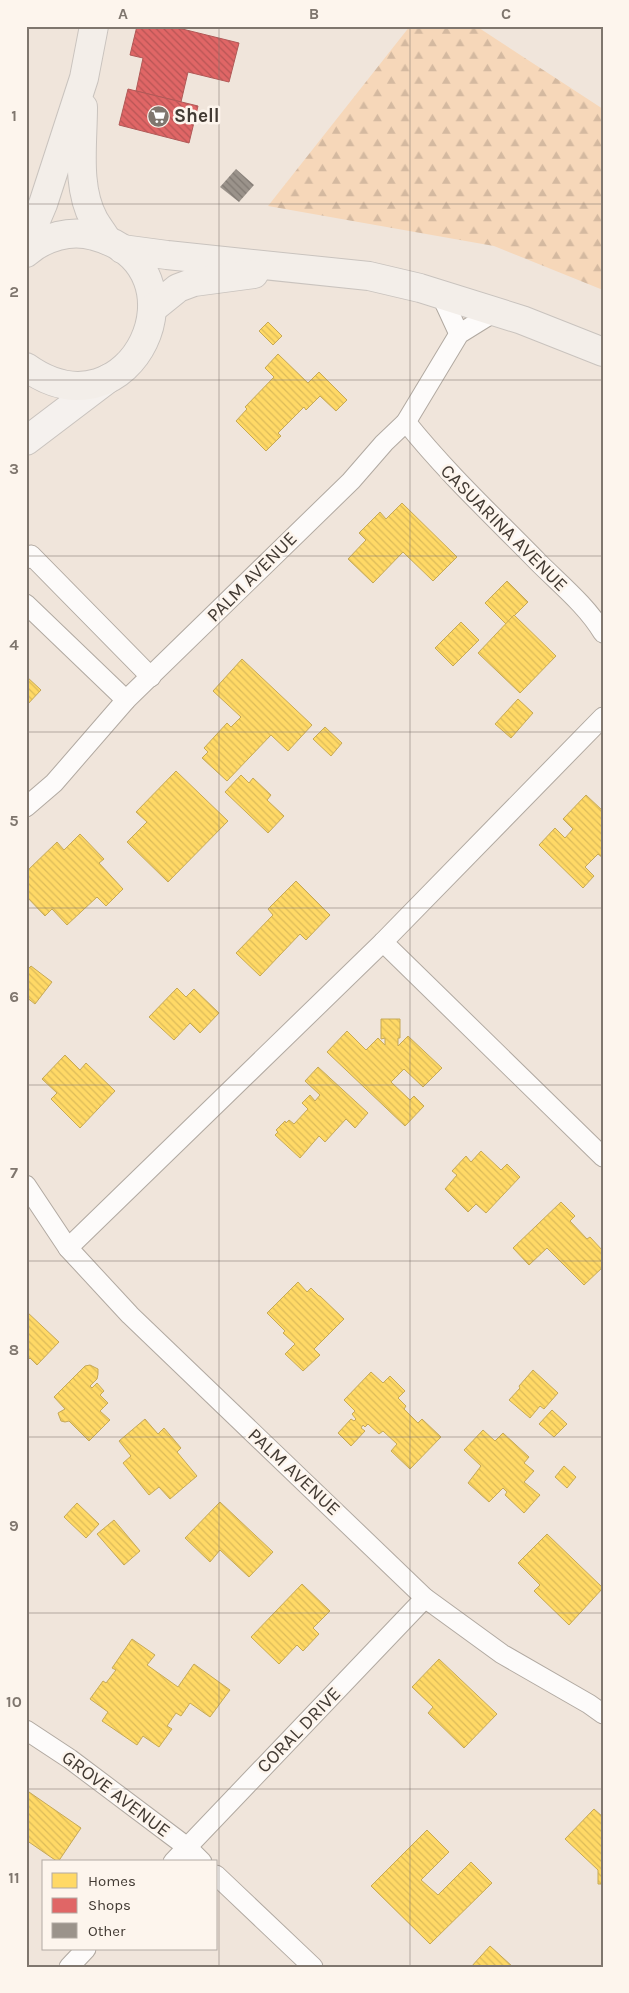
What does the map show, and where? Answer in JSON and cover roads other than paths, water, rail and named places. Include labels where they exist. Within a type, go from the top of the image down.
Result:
[{"type":"highway","points":[[26,244],[43,204],[84,78],[94,26]]},
{"type":"highway","points":[[26,367],[38,376],[55,383],[73,386],[91,384],[108,378],[124,369],[136,357],[145,342],[150,326],[151,294],[141,269],[114,244],[93,219],[85,196],[82,172],[84,78]]},
{"type":"highway","points":[[26,253],[46,240],[60,235],[76,233],[92,235],[114,244],[167,256],[369,276],[496,311],[603,352]]},
{"type":"highway","points":[[152,309],[178,288],[194,282],[259,273],[312,269]]},
{"type":"main road","points":[[26,441],[108,378]]},
{"type":"street","points":[[441,295],[460,334]]},
{"type":"street","name":"PALM AVENUE","points":[[26,807],[54,782],[126,700],[351,480],[384,443],[406,422],[460,334],[496,311]]},
{"type":"street","name":"CASUARINA AVENUE","points":[[406,422],[434,456],[556,580],[596,622],[603,633]]},
{"type":"street","points":[[26,560],[32,555],[151,677]]},
{"type":"street","points":[[26,604],[126,700]]},
{"type":"street","points":[[68,1248],[383,942],[603,717]]},
{"type":"street","points":[[383,942],[603,1157]]},
{"type":"street","name":"PALM AVENUE","points":[[26,1185],[68,1248],[137,1322],[425,1598],[502,1654],[590,1704],[603,1714]]},
{"type":"street","name":"CORAL DRIVE","points":[[175,1860],[425,1598]]},
{"type":"street","name":"GROVE AVENUE","points":[[26,1730],[70,1759],[187,1848],[200,1860]]},
{"type":"street","points":[[218,1877],[313,1967]]},
{"type":"street","points":[[69,1967],[85,1950]]},
{"type":"place","name":"Shell","points":[[158,116]]}]
